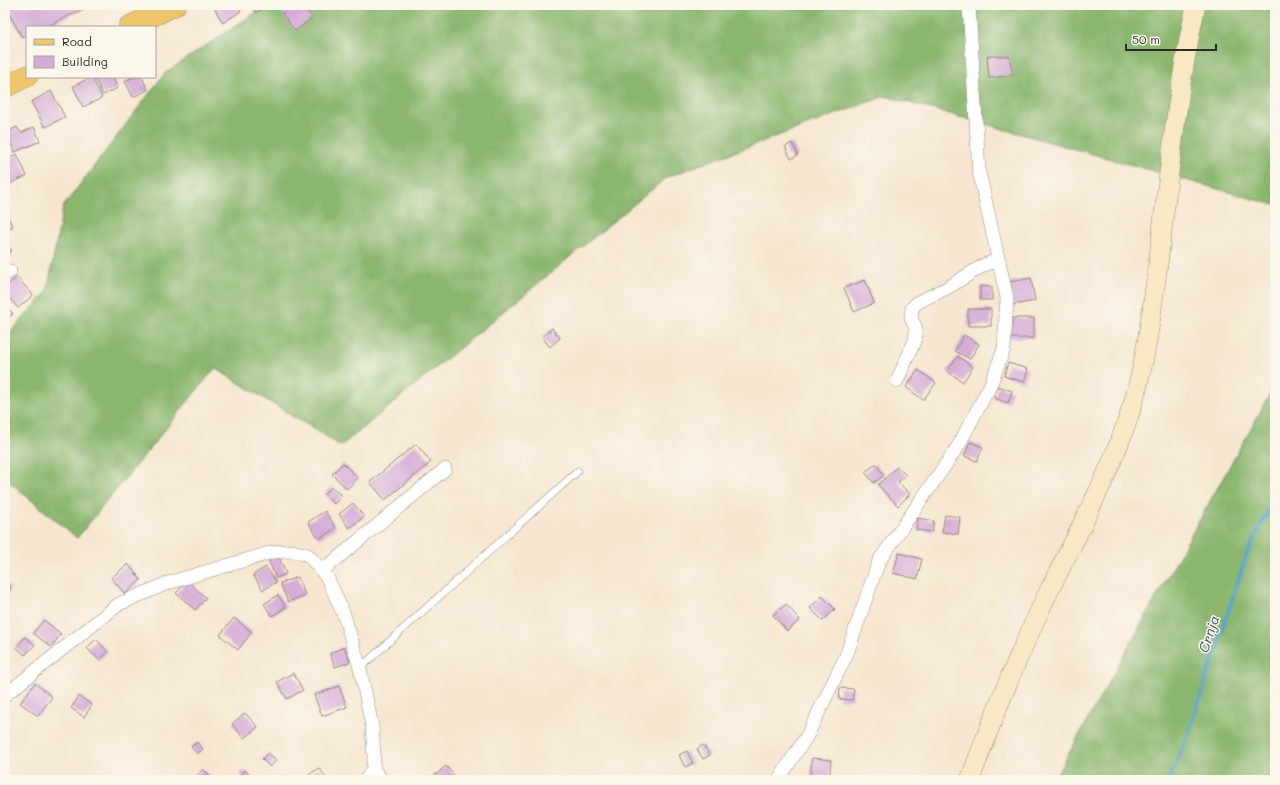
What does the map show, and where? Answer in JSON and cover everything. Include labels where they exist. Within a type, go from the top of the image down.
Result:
[{"type":"main road","points":[[131,26],[175,5]]},
{"type":"main road","points":[[970,780],[1018,658],[1097,493],[1122,435],[1138,386],[1155,286],[1182,75],[1196,5]]},
{"type":"main road","points":[[5,87],[26,76]]},
{"type":"street","points":[[778,780],[807,736],[846,656],[879,561],[957,448],[990,386],[1004,349],[1007,298],[979,172],[969,5]]},
{"type":"street","points":[[897,381],[915,340],[916,328],[911,318],[912,308],[918,302],[947,288],[984,265],[999,260]]},
{"type":"street","points":[[322,571],[445,469]]},
{"type":"street","points":[[5,695],[119,604],[168,583],[283,550],[292,550],[308,555],[322,571],[328,579],[344,615],[360,668],[372,726],[374,756],[373,769],[366,780]]},
{"type":"street","points":[[373,769],[382,780]]},
{"type":"lane","points":[[360,668],[578,471]]},
{"type":"green space","points":[[267,5],[1275,5],[1275,205],[885,96],[667,177],[341,446],[215,368],[77,538],[5,478],[5,338],[47,292],[63,207],[165,73]]},
{"type":"green space","points":[[1275,385],[1275,780],[1054,780]]},
{"type":"building","points":[[16,5],[92,5],[47,26],[26,26],[26,35],[22,37],[7,10]]},
{"type":"building","points":[[238,5],[241,11],[223,23],[213,6]]},
{"type":"building","points":[[251,5],[269,5],[256,13]]},
{"type":"building","points":[[294,5],[303,5],[312,18],[295,31],[282,13]]},
{"type":"building","points":[[987,56],[1009,56],[1013,75],[989,78]]},
{"type":"building","points":[[92,78],[102,98],[83,107],[73,86]]},
{"type":"building","points":[[113,78],[118,88],[103,95],[95,79]]},
{"type":"building","points":[[132,78],[142,78],[148,90],[133,97],[125,81]]},
{"type":"building","points":[[51,91],[65,117],[45,127],[31,102]]},
{"type":"building","points":[[17,127],[21,133],[34,127],[40,141],[15,152],[5,133]]},
{"type":"building","points":[[792,143],[798,155],[791,159],[785,147]]},
{"type":"building","points":[[17,154],[27,176],[9,184],[5,174],[5,160]]},
{"type":"building","points":[[5,213],[13,226],[5,232]]},
{"type":"building","points":[[5,243],[12,251],[5,256]]},
{"type":"building","points":[[17,277],[33,295],[18,308],[5,293],[5,287]]},
{"type":"building","points":[[1031,278],[1035,301],[1013,305],[1009,282]]},
{"type":"building","points":[[865,280],[874,303],[854,312],[844,288]]},
{"type":"building","points":[[980,286],[992,287],[992,300],[980,300]]},
{"type":"building","points":[[5,305],[13,314],[5,320]]},
{"type":"building","points":[[968,309],[991,309],[991,326],[968,326]]},
{"type":"building","points":[[1009,318],[1034,318],[1034,338],[1009,338]]},
{"type":"building","points":[[552,328],[560,338],[550,347],[542,337]]},
{"type":"building","points":[[964,335],[979,344],[970,359],[955,351]]},
{"type":"building","points":[[958,356],[973,367],[963,382],[947,371]]},
{"type":"building","points":[[1008,363],[1028,369],[1024,382],[1004,376]]},
{"type":"building","points":[[918,370],[936,383],[923,400],[906,387]]},
{"type":"building","points":[[998,386],[1012,391],[1008,403],[994,398]]},
{"type":"building","points":[[970,442],[983,447],[977,461],[964,456]]},
{"type":"building","points":[[416,444],[431,462],[385,500],[370,482]]},
{"type":"building","points":[[343,463],[358,478],[347,489],[332,474]]},
{"type":"building","points":[[876,464],[884,475],[874,483],[865,472]]},
{"type":"building","points":[[897,467],[906,475],[898,482],[910,494],[898,506],[878,485]]},
{"type":"building","points":[[332,487],[342,496],[334,504],[324,494]]},
{"type":"building","points":[[353,503],[364,517],[349,528],[339,514]]},
{"type":"building","points":[[325,511],[336,528],[319,539],[308,522]]},
{"type":"building","points":[[945,515],[960,517],[958,534],[942,532]]},
{"type":"building","points":[[918,518],[934,521],[932,532],[916,530]]},
{"type":"building","points":[[899,553],[922,559],[917,579],[893,573]]},
{"type":"building","points":[[278,555],[286,574],[276,578],[268,559]]},
{"type":"building","points":[[128,564],[141,580],[125,594],[111,578]]},
{"type":"building","points":[[266,567],[276,582],[263,590],[253,575]]},
{"type":"building","points":[[298,577],[305,595],[288,602],[280,583]]},
{"type":"building","points":[[5,581],[11,589],[5,594]]},
{"type":"building","points":[[188,581],[206,598],[195,610],[176,593]]},
{"type":"building","points":[[278,595],[286,607],[272,616],[264,604]]},
{"type":"building","points":[[822,596],[835,609],[823,621],[810,608]]},
{"type":"building","points":[[786,604],[800,620],[787,631],[773,615]]},
{"type":"building","points":[[234,618],[252,632],[238,650],[220,635]]},
{"type":"building","points":[[44,620],[61,634],[51,647],[33,633]]},
{"type":"building","points":[[25,637],[35,645],[25,655],[16,647]]},
{"type":"building","points":[[96,639],[108,652],[99,660],[87,648]]},
{"type":"building","points":[[344,647],[350,662],[335,667],[330,653]]},
{"type":"building","points":[[293,673],[303,690],[287,699],[277,682]]},
{"type":"building","points":[[35,683],[52,697],[38,716],[20,703]]},
{"type":"building","points":[[339,686],[347,707],[322,716],[314,695]]},
{"type":"building","points":[[840,688],[854,689],[852,700],[839,699]]},
{"type":"building","points":[[79,696],[92,705],[84,717],[71,708]]},
{"type":"building","points":[[245,713],[258,727],[244,738],[232,724]]},
{"type":"building","points":[[197,742],[203,749],[197,754],[191,747]]},
{"type":"building","points":[[703,745],[710,755],[703,759],[697,749]]},
{"type":"building","points":[[687,751],[693,763],[685,767],[679,755]]},
{"type":"building","points":[[268,753],[276,760],[270,767],[262,759]]},
{"type":"building","points":[[812,758],[831,760],[829,780],[810,780]]},
{"type":"building","points":[[446,766],[458,780],[429,780]]},
{"type":"building","points":[[319,768],[328,780],[306,780],[304,778]]},
{"type":"building","points":[[203,769],[215,780],[193,780]]},
{"type":"building","points":[[244,770],[251,776],[247,780],[240,775]]},
{"type":"waterway","name":"Crnja","points":[[1275,90],[1272,95],[1275,157]]},
{"type":"waterway","name":"Crnja","points":[[1168,780],[1185,744],[1248,551],[1275,497]]}]
